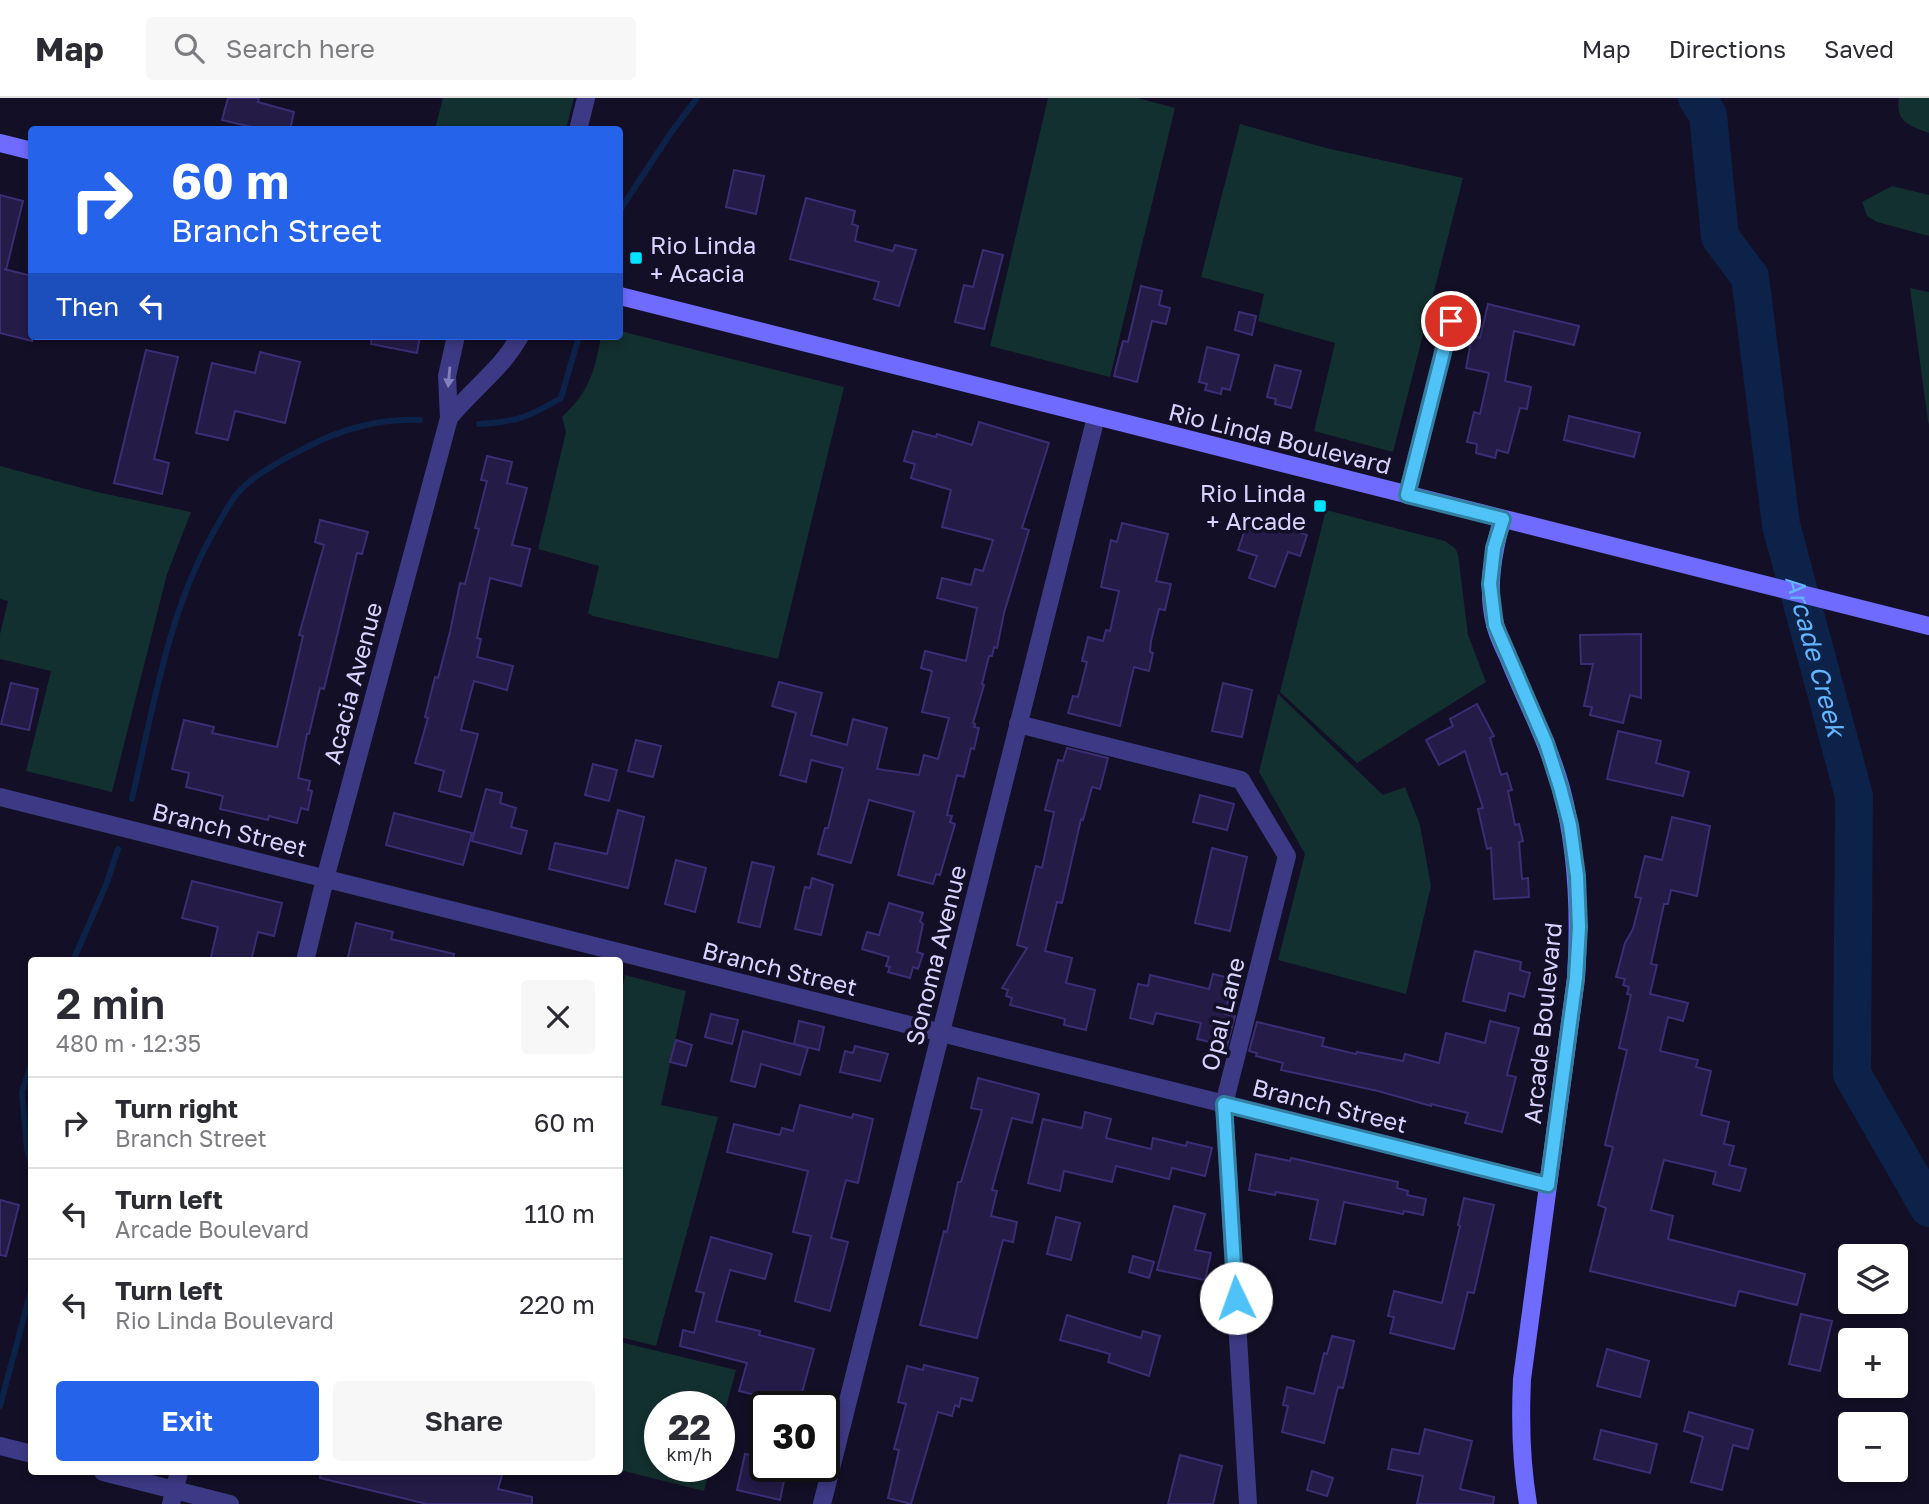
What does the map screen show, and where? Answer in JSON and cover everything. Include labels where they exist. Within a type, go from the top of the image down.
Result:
[{"type":"main road","points":[[0,144],[28,150]]},
{"type":"main road","name":"Rio Linda Boulevard","points":[[623,297],[1929,626]]},
{"type":"main road","name":"Arcade Boulevard","points":[[1503,519],[1494,548],[1490,584],[1495,625],[1546,743],[1560,787],[1570,825],[1577,876],[1579,927],[1576,978],[1522,1379],[1522,1472],[1528,1504]]},
{"type":"street","points":[[579,126],[586,98]]},
{"type":"street","points":[[1407,495],[1455,304]]},
{"type":"street","name":"Acacia Avenue","points":[[306,957],[449,418],[447,376],[455,340]]},
{"type":"street","name":"Acacia Avenue","points":[[449,418],[507,359],[518,340]]},
{"type":"street","name":"Sonoma Avenue","points":[[822,1504],[1096,417]]},
{"type":"street","name":"Opal Lane","points":[[1018,724],[1241,780],[1287,856],[1224,1104],[1248,1504]]},
{"type":"street","name":"Branch Street","points":[[0,797],[1548,1185]]},
{"type":"street","points":[[0,1446],[28,1453]]},
{"type":"street","points":[[111,1475],[173,1497],[230,1504]]},
{"type":"street","points":[[173,1497],[178,1475]]},
{"type":"green space","points":[[443,98],[574,98],[567,126],[436,126]]},
{"type":"green space","points":[[1048,98],[1138,98],[1175,108],[1110,377],[990,346]]},
{"type":"green space","points":[[1899,98],[1929,98],[1929,133],[1905,122],[1899,113]]},
{"type":"green space","points":[[1240,124],[1326,148],[1463,178],[1393,452],[1314,431],[1335,343],[1258,321],[1264,294],[1201,277]]},
{"type":"green space","points":[[1892,186],[1929,195],[1929,236],[1877,222],[1867,216],[1862,202]]},
{"type":"green space","points":[[1910,288],[1929,292],[1929,425],[1928,421]]},
{"type":"green space","points":[[623,332],[844,387],[778,659],[593,616],[588,613],[599,566],[538,549],[566,432],[562,417],[585,390],[600,340],[623,340]]},
{"type":"green space","points":[[0,466],[97,492],[191,512],[167,574],[112,792],[26,771],[51,671],[0,659],[0,634],[8,601],[0,599]]},
{"type":"green space","points":[[1326,510],[1445,541],[1455,548],[1468,635],[1486,682],[1357,763],[1280,692]]},
{"type":"green space","points":[[1278,694],[1383,795],[1405,787],[1420,825],[1431,886],[1406,994],[1278,960],[1305,854],[1259,772]]},
{"type":"green space","points":[[625,975],[686,991],[661,1105],[718,1117],[656,1346],[623,1338]]},
{"type":"green space","points":[[623,1343],[736,1370],[730,1391],[644,1391],[644,1476],[623,1471]]},
{"type":"green space","points":[[668,1482],[706,1482],[704,1491]]},
{"type":"building","points":[[228,98],[259,98],[258,102],[294,112],[291,126],[248,126],[222,120]]},
{"type":"building","points":[[734,170],[764,176],[756,214],[726,207]]},
{"type":"building","points":[[0,195],[23,201],[6,270],[28,275],[28,340],[0,333]]},
{"type":"building","points":[[806,198],[855,211],[852,224],[858,226],[855,241],[893,251],[895,245],[916,250],[899,306],[874,299],[879,282],[790,259]]},
{"type":"building","points":[[983,250],[1003,255],[984,329],[955,322],[964,285],[973,287]]},
{"type":"building","points":[[1141,286],[1162,291],[1159,305],[1170,308],[1166,324],[1152,321],[1137,382],[1114,376],[1123,341],[1128,342]]},
{"type":"building","points":[[1488,304],[1579,326],[1574,345],[1514,331],[1505,381],[1531,387],[1527,409],[1520,408],[1508,453],[1497,450],[1495,458],[1476,453],[1477,444],[1467,442],[1474,412],[1480,414],[1489,373],[1466,368],[1472,336],[1480,338]]},
{"type":"building","points":[[1239,312],[1256,316],[1252,335],[1235,330]]},
{"type":"building","points":[[372,340],[419,340],[417,353],[371,344]]},
{"type":"building","points":[[1207,347],[1239,355],[1230,390],[1222,388],[1221,394],[1205,390],[1207,384],[1199,382]]},
{"type":"building","points":[[146,350],[178,357],[154,459],[169,463],[162,494],[114,483]]},
{"type":"building","points":[[260,352],[300,362],[285,423],[235,411],[228,440],[196,433],[212,363],[255,373]]},
{"type":"building","points":[[1275,365],[1301,371],[1291,408],[1275,404],[1276,399],[1267,397]]},
{"type":"building","points":[[1569,416],[1640,433],[1634,457],[1564,440]]},
{"type":"building","points":[[979,422],[1049,443],[1022,528],[1029,530],[1004,613],[997,648],[994,647],[992,656],[989,656],[982,684],[984,685],[973,723],[974,727],[979,728],[974,749],[971,748],[964,777],[957,775],[947,815],[952,816],[950,822],[955,824],[940,875],[936,874],[933,884],[898,875],[914,812],[869,800],[851,863],[818,854],[825,828],[828,828],[843,768],[811,760],[806,782],[780,775],[796,713],[772,706],[779,682],[822,693],[811,735],[847,745],[853,719],[887,728],[877,769],[919,775],[924,755],[938,759],[949,718],[922,712],[932,671],[921,668],[925,651],[966,661],[977,608],[937,598],[942,578],[971,585],[975,569],[983,571],[993,540],[942,527],[951,490],[911,478],[915,464],[904,461],[913,431],[936,437],[937,434],[972,445]]},
{"type":"building","points":[[487,456],[512,462],[507,483],[527,488],[512,545],[530,549],[521,586],[490,578],[477,638],[481,639],[477,657],[513,666],[507,690],[474,681],[461,730],[478,734],[461,797],[439,791],[444,771],[415,763],[428,718],[425,717],[435,677],[438,678],[450,632],[460,583],[465,584],[479,529],[475,528],[487,481],[481,480]]},
{"type":"building","points":[[320,520],[368,532],[362,554],[357,553],[324,689],[320,688],[307,734],[298,778],[310,781],[308,790],[312,791],[308,810],[301,808],[297,823],[269,816],[268,820],[220,809],[223,796],[186,787],[189,773],[172,769],[184,720],[214,727],[212,733],[277,747],[303,636],[299,635],[324,545],[315,542]]},
{"type":"building","points":[[1122,523],[1168,534],[1156,581],[1171,584],[1165,610],[1159,609],[1151,641],[1150,652],[1153,653],[1149,671],[1134,667],[1120,726],[1068,713],[1073,696],[1078,697],[1087,662],[1082,661],[1088,637],[1103,641],[1106,630],[1110,631],[1119,591],[1101,587],[1111,540],[1117,542]]},
{"type":"building","points":[[1247,524],[1272,533],[1275,524],[1307,535],[1300,556],[1288,552],[1275,587],[1249,578],[1257,556],[1238,550]]},
{"type":"building","points":[[1641,634],[1641,698],[1630,695],[1623,723],[1590,715],[1592,707],[1584,706],[1593,664],[1581,664],[1580,635]]},
{"type":"building","points":[[11,683],[38,689],[29,730],[1,724]]},
{"type":"building","points":[[1223,683],[1252,690],[1242,737],[1212,731]]},
{"type":"building","points":[[1477,704],[1494,736],[1490,738],[1501,775],[1507,773],[1512,790],[1508,791],[1515,825],[1519,824],[1523,841],[1519,842],[1522,879],[1528,878],[1529,897],[1494,899],[1491,848],[1487,849],[1478,809],[1483,808],[1465,751],[1439,765],[1426,740],[1453,726],[1450,719]]},
{"type":"building","points":[[1618,731],[1661,741],[1656,763],[1689,772],[1683,796],[1607,779]]},
{"type":"building","points":[[636,740],[661,746],[653,777],[628,771]]},
{"type":"building","points":[[1067,748],[1108,758],[1100,789],[1092,787],[1083,820],[1081,819],[1062,903],[1057,902],[1045,951],[1072,958],[1066,983],[1095,990],[1086,1030],[1064,1025],[1065,1019],[1010,1005],[1012,998],[1006,996],[1008,990],[1002,988],[1027,948],[1017,945],[1036,866],[1042,868],[1054,812],[1045,810],[1058,760],[1063,761]]},
{"type":"building","points":[[593,764],[617,770],[609,801],[585,795]]},
{"type":"building","points":[[486,789],[502,793],[500,803],[516,808],[511,827],[527,831],[521,854],[472,841]]},
{"type":"building","points":[[1200,795],[1234,804],[1227,830],[1193,822]]},
{"type":"building","points":[[618,810],[644,817],[628,888],[549,869],[555,843],[607,854]]},
{"type":"building","points":[[394,813],[472,833],[463,865],[386,845]]},
{"type":"building","points":[[1672,817],[1710,826],[1697,896],[1671,890],[1668,904],[1664,904],[1651,964],[1657,965],[1650,994],[1688,1003],[1683,1021],[1668,1017],[1660,1051],[1698,1060],[1696,1067],[1711,1071],[1701,1115],[1729,1122],[1724,1144],[1734,1146],[1729,1165],[1746,1169],[1740,1191],[1713,1184],[1716,1172],[1664,1160],[1651,1210],[1673,1216],[1668,1239],[1805,1274],[1797,1305],[1739,1291],[1735,1306],[1590,1271],[1606,1208],[1598,1205],[1613,1147],[1605,1145],[1627,1050],[1619,1048],[1631,995],[1627,994],[1629,987],[1623,985],[1625,979],[1616,977],[1641,898],[1635,897],[1645,856],[1662,860]]},
{"type":"building","points":[[1212,848],[1247,857],[1230,931],[1195,923]]},
{"type":"building","points":[[676,860],[706,868],[695,912],[665,904]]},
{"type":"building","points":[[752,862],[774,867],[760,927],[738,922]]},
{"type":"building","points":[[812,878],[833,885],[821,935],[795,929],[805,887],[810,888]]},
{"type":"building","points":[[192,881],[282,903],[274,936],[258,932],[252,957],[211,957],[218,927],[182,918]]},
{"type":"building","points":[[889,903],[923,913],[917,952],[923,954],[918,969],[913,967],[910,978],[888,972],[890,967],[886,966],[889,957],[862,949],[867,932],[879,935]]},
{"type":"building","points":[[356,923],[393,932],[391,939],[454,954],[454,957],[348,957]]},
{"type":"building","points":[[1475,951],[1521,962],[1520,970],[1530,973],[1524,997],[1509,993],[1505,1011],[1463,1001]]},
{"type":"building","points":[[1213,974],[1233,979],[1225,1014],[1235,1016],[1227,1046],[1197,1039],[1201,1023],[1156,1013],[1153,1024],[1130,1018],[1138,984],[1148,986],[1150,975],[1209,989]]},
{"type":"building","points":[[711,1014],[738,1020],[732,1044],[705,1037]]},
{"type":"building","points":[[799,1021],[824,1027],[819,1050],[794,1044]]},
{"type":"building","points":[[1490,1021],[1519,1028],[1507,1075],[1516,1077],[1502,1132],[1465,1123],[1468,1113],[1281,1070],[1283,1063],[1256,1056],[1257,1053],[1249,1051],[1257,1022],[1324,1038],[1322,1046],[1356,1054],[1357,1052],[1403,1061],[1405,1054],[1439,1063],[1446,1033],[1485,1043]]},
{"type":"building","points":[[743,1031],[808,1048],[800,1075],[761,1064],[755,1087],[731,1081]]},
{"type":"building","points":[[676,1040],[692,1045],[686,1066],[670,1062]]},
{"type":"building","points":[[855,1046],[888,1054],[880,1081],[840,1072],[845,1051],[853,1053]]},
{"type":"building","points":[[978,1078],[1039,1094],[1032,1123],[1012,1118],[992,1190],[997,1191],[991,1216],[1017,1222],[1013,1242],[1003,1240],[977,1338],[920,1325],[944,1231],[947,1232],[958,1182],[961,1182],[982,1110],[971,1108]]},
{"type":"building","points":[[800,1105],[852,1118],[853,1114],[873,1119],[858,1183],[846,1180],[831,1238],[848,1242],[830,1311],[795,1301],[811,1236],[793,1232],[808,1171],[727,1152],[734,1124],[780,1135],[782,1128],[793,1131]]},
{"type":"building","points":[[1085,1112],[1111,1119],[1106,1138],[1151,1149],[1153,1138],[1186,1146],[1187,1142],[1212,1148],[1205,1176],[1172,1168],[1169,1179],[1116,1166],[1112,1182],[1064,1171],[1060,1191],[1028,1183],[1043,1119],[1082,1128]]},
{"type":"building","points":[[1256,1154],[1290,1161],[1291,1158],[1398,1182],[1397,1188],[1408,1191],[1407,1195],[1426,1199],[1423,1215],[1404,1211],[1403,1214],[1344,1202],[1335,1244],[1310,1239],[1318,1200],[1249,1190]]},
{"type":"building","points":[[1464,1198],[1494,1205],[1474,1293],[1468,1292],[1454,1349],[1390,1333],[1394,1317],[1388,1316],[1394,1291],[1442,1303]]},
{"type":"building","points":[[0,1200],[19,1205],[6,1256],[0,1255]]},
{"type":"building","points":[[1174,1206],[1205,1214],[1195,1250],[1211,1253],[1205,1280],[1157,1270]]},
{"type":"building","points":[[1056,1217],[1080,1223],[1071,1260],[1047,1254]]},
{"type":"building","points":[[711,1237],[772,1254],[765,1279],[730,1270],[716,1321],[760,1331],[759,1335],[814,1349],[802,1391],[749,1391],[749,1393],[739,1391],[747,1363],[680,1346],[683,1330],[694,1333],[704,1293],[696,1291]]},
{"type":"building","points":[[1133,1256],[1154,1262],[1149,1278],[1129,1272]]},
{"type":"building","points":[[1801,1314],[1832,1321],[1820,1371],[1789,1364]]},
{"type":"building","points":[[1067,1315],[1141,1338],[1143,1331],[1160,1336],[1149,1376],[1108,1362],[1110,1354],[1060,1340]]},
{"type":"building","points":[[1332,1336],[1354,1341],[1343,1388],[1338,1387],[1324,1443],[1282,1432],[1288,1406],[1283,1405],[1287,1387],[1314,1394],[1324,1353],[1327,1354]]},
{"type":"building","points":[[1607,1349],[1649,1361],[1640,1397],[1597,1386]]},
{"type":"building","points":[[924,1365],[978,1378],[972,1401],[961,1398],[959,1407],[955,1405],[952,1416],[938,1412],[911,1504],[888,1498],[899,1450],[894,1449],[906,1404],[898,1402],[907,1366],[923,1370]]},
{"type":"building","points":[[1689,1412],[1753,1430],[1748,1449],[1733,1445],[1722,1490],[1691,1482],[1703,1437],[1684,1431]]},
{"type":"building","points":[[1425,1429],[1472,1441],[1460,1489],[1494,1497],[1493,1504],[1417,1504],[1423,1476],[1388,1469],[1392,1449],[1419,1454]]},
{"type":"building","points":[[1601,1430],[1657,1444],[1650,1473],[1594,1459]]},
{"type":"building","points":[[745,1454],[749,1455],[749,1482],[784,1482],[780,1500],[737,1490]]},
{"type":"building","points":[[1180,1455],[1222,1466],[1213,1504],[1168,1504]]},
{"type":"building","points":[[1312,1471],[1333,1478],[1327,1496],[1307,1490]]},
{"type":"building","points":[[320,1475],[502,1475],[498,1489],[532,1497],[532,1504],[427,1504],[320,1478]]},
{"type":"waterway","points":[[623,205],[697,98]]},
{"type":"waterway","name":"Arcade Creek","points":[[1697,98],[1708,115],[1720,237],[1750,277],[1781,525],[1854,796],[1852,1074],[1929,1208]]},
{"type":"waterway","points":[[479,424],[522,417],[561,398],[578,340]]},
{"type":"waterway","points":[[132,799],[156,692],[176,621],[202,553],[234,497],[251,480],[270,467],[334,435],[377,423],[420,420]]},
{"type":"waterway","points":[[75,957],[106,885],[118,849]]},
{"type":"waterway","points":[[28,1074],[22,1092],[28,1152]]},
{"type":"waterway","points":[[0,1406],[28,1302]]},
{"type":"place","name":"Rio Linda + Acacia","points":[[636,258]]},
{"type":"place","name":"Rio Linda + Arcade","points":[[1320,506]]},
{"type":"route","points":[[1236,1298],[1224,1104],[1548,1185],[1576,978],[1579,927],[1577,876],[1570,825],[1546,743],[1495,625],[1490,584],[1494,548],[1503,519],[1407,495],[1451,321]]}]
